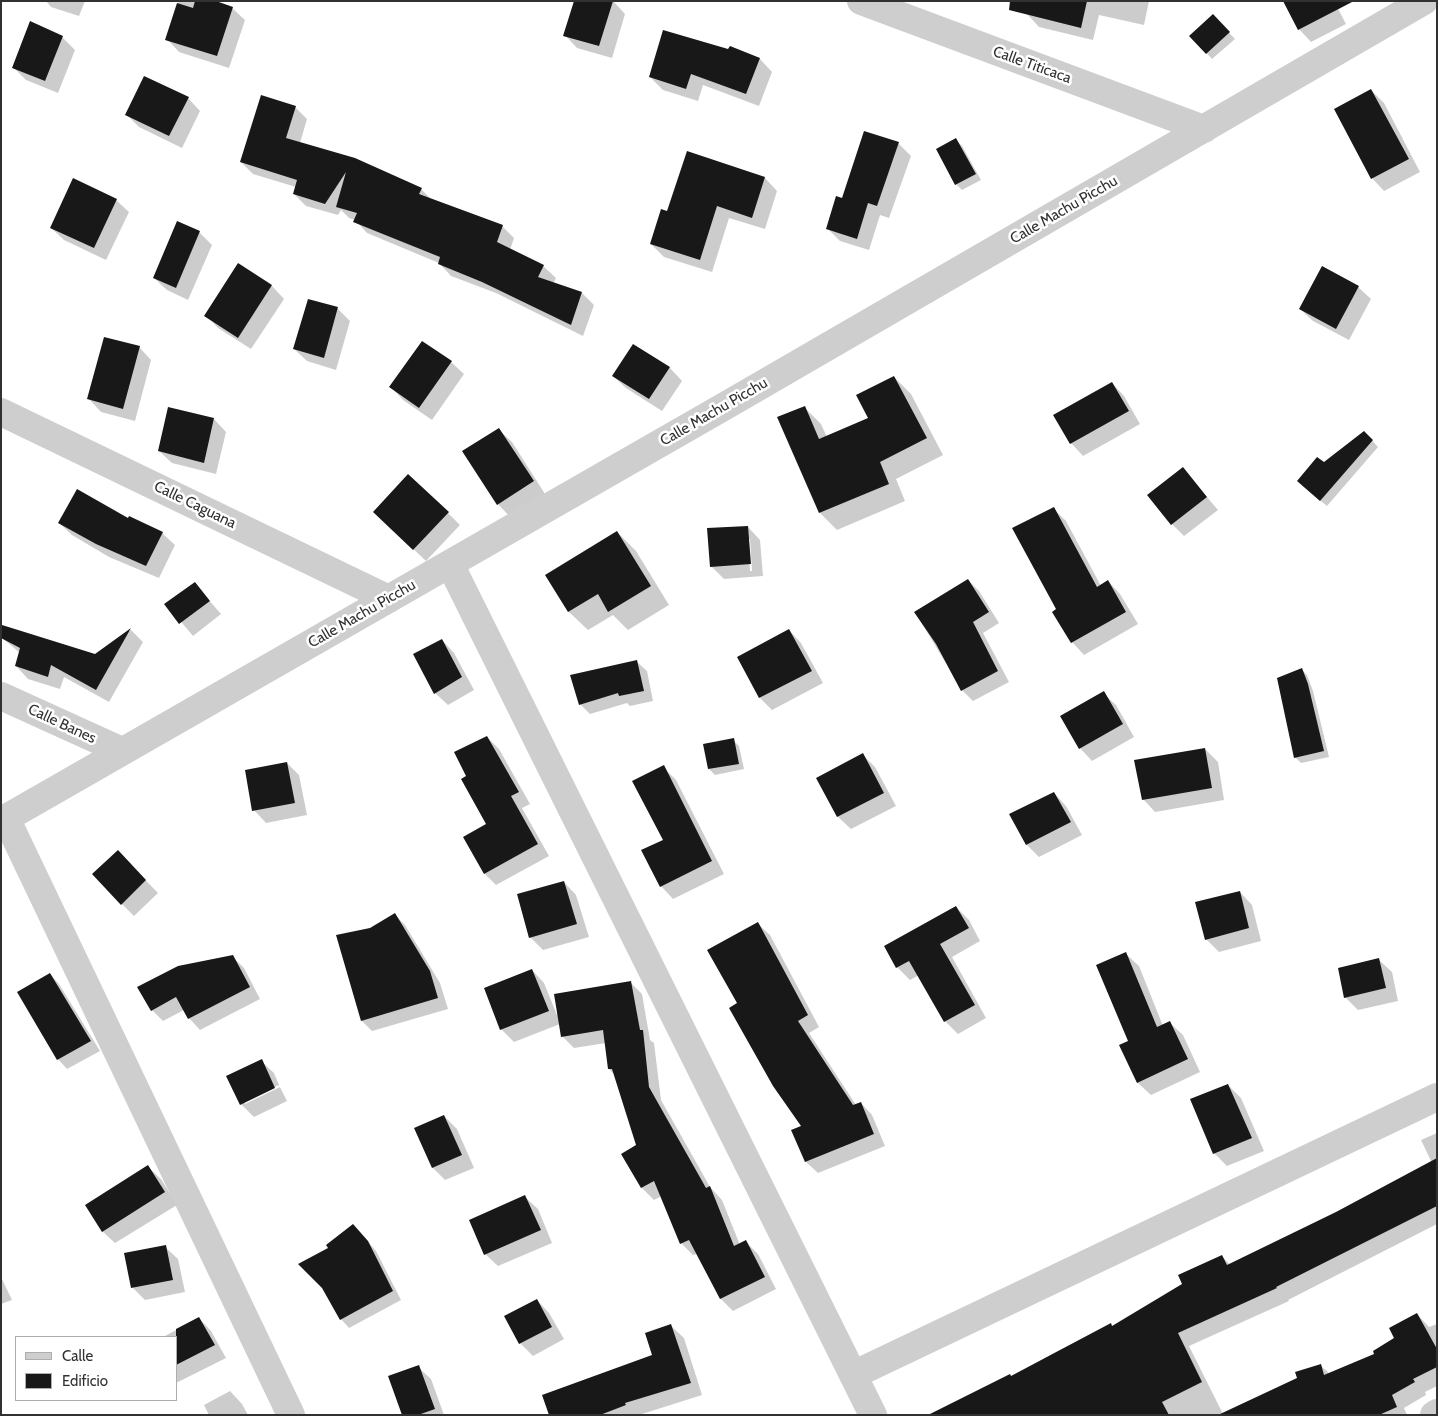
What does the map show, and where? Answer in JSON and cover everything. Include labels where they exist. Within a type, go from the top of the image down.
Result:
[{"type":"street","name":"Calle Titicaca","points":[[860,1],[1204,129]]},
{"type":"street","name":"Calle Machu Picchu","points":[[4,820],[1424,1]]},
{"type":"street","name":"Calle Caguana","points":[[1,412],[389,599]]},
{"type":"street","points":[[450,564],[873,1415]]},
{"type":"street","name":"Calle Banes","points":[[1,696],[122,751]]},
{"type":"street","points":[[4,820],[290,1415]]},
{"type":"street","points":[[853,1374],[1437,1097]]},
{"type":"building","points":[[195,1],[216,1],[233,7],[217,56],[165,40],[177,3],[193,8]]},
{"type":"building","points":[[574,1],[613,1],[599,46],[563,36]]},
{"type":"building","points":[[1010,1],[1087,1],[1081,28],[1009,10]]},
{"type":"building","points":[[1283,1],[1354,1],[1298,30]]},
{"type":"building","points":[[1213,14],[1230,32],[1206,54],[1189,36]]},
{"type":"building","points":[[30,21],[63,36],[45,81],[12,68]]},
{"type":"building","points":[[663,30],[728,49],[730,46],[760,58],[746,94],[691,74],[686,89],[649,77]]},
{"type":"building","points":[[144,76],[189,97],[169,136],[125,115]]},
{"type":"building","points":[[1371,89],[1409,159],[1371,179],[1334,109]]},
{"type":"building","points":[[261,95],[296,106],[286,138],[355,158],[422,188],[419,194],[503,225],[497,242],[544,265],[538,277],[582,292],[571,325],[482,282],[438,264],[440,257],[353,222],[357,213],[336,207],[346,172],[325,204],[293,194],[297,180],[240,162]]},
{"type":"building","points":[[864,131],[899,142],[877,206],[868,203],[857,239],[826,229],[836,196],[842,198]]},
{"type":"building","points":[[956,138],[976,174],[955,185],[936,149]]},
{"type":"building","points":[[687,151],[765,177],[752,218],[717,206],[700,260],[650,244],[661,209],[667,211]]},
{"type":"building","points":[[73,178],[117,199],[94,248],[50,228]]},
{"type":"building","points":[[177,221],[200,231],[176,288],[153,278]]},
{"type":"building","points":[[238,263],[272,285],[238,338],[204,316]]},
{"type":"building","points":[[1322,266],[1359,286],[1336,329],[1299,309]]},
{"type":"building","points":[[308,299],[338,307],[324,358],[293,349]]},
{"type":"building","points":[[104,337],[140,346],[123,409],[87,399]]},
{"type":"building","points":[[422,341],[452,361],[419,408],[389,387]]},
{"type":"building","points":[[633,344],[670,367],[649,399],[612,376]]},
{"type":"building","points":[[894,376],[927,438],[880,462],[889,484],[819,513],[777,417],[805,406],[819,439],[868,418],[856,395]]},
{"type":"building","points":[[1112,382],[1129,411],[1070,444],[1053,415]]},
{"type":"building","points":[[168,407],[214,418],[204,463],[158,451]]},
{"type":"building","points":[[499,428],[534,481],[497,505],[462,451]]},
{"type":"building","points":[[1364,431],[1373,440],[1320,501],[1297,481],[1317,457],[1324,462]]},
{"type":"building","points":[[1183,467],[1207,497],[1171,525],[1147,495]]},
{"type":"building","points":[[408,474],[449,512],[413,550],[373,512]]},
{"type":"building","points":[[77,489],[128,518],[129,516],[163,532],[146,566],[96,544],[58,523]]},
{"type":"building","points":[[1054,507],[1097,587],[1108,580],[1126,612],[1071,643],[1052,612],[1056,609],[1012,528]]},
{"type":"building","points":[[748,526],[751,564],[710,567],[707,528]]},
{"type":"building","points":[[617,531],[651,586],[608,612],[598,594],[568,612],[545,575]]},
{"type":"building","points":[[968,579],[989,612],[973,622],[998,671],[961,691],[936,644],[914,612]]},
{"type":"building","points":[[195,582],[210,601],[179,624],[164,604]]},
{"type":"building","points":[[2,625],[95,654],[131,628],[96,690],[51,665],[48,677],[15,666],[20,648],[1,638]]},
{"type":"building","points":[[789,629],[812,671],[759,698],[737,657]]},
{"type":"building","points":[[442,639],[462,677],[434,694],[413,654]]},
{"type":"building","points":[[637,660],[644,691],[619,696],[618,693],[579,705],[570,675]]},
{"type":"building","points":[[1302,668],[1308,684],[1324,751],[1294,758],[1277,678]]},
{"type":"building","points":[[1104,691],[1123,724],[1079,749],[1060,716]]},
{"type":"building","points":[[487,736],[519,792],[511,796],[538,844],[484,874],[463,837],[486,824],[461,779],[466,776],[454,752]]},
{"type":"building","points":[[734,738],[739,764],[708,769],[703,744]]},
{"type":"building","points":[[1205,748],[1212,788],[1142,800],[1134,760]]},
{"type":"building","points":[[863,753],[884,793],[837,817],[816,778]]},
{"type":"building","points":[[287,762],[295,803],[252,811],[245,770]]},
{"type":"building","points":[[664,765],[712,861],[660,887],[641,850],[663,840],[632,781]]},
{"type":"building","points":[[1054,792],[1071,822],[1026,845],[1009,814]]},
{"type":"building","points":[[118,850],[146,880],[121,905],[92,874]]},
{"type":"building","points":[[564,881],[577,924],[529,938],[517,894]]},
{"type":"building","points":[[1240,891],[1249,928],[1205,940],[1195,902]]},
{"type":"building","points":[[956,906],[969,928],[940,944],[975,1005],[944,1022],[909,961],[896,968],[884,946]]},
{"type":"building","points":[[395,913],[430,971],[438,998],[361,1021],[336,935],[370,928]]},
{"type":"building","points":[[758,922],[808,1015],[798,1021],[853,1105],[861,1102],[874,1134],[805,1162],[791,1130],[801,1126],[773,1086],[729,1008],[737,1003],[707,950]]},
{"type":"building","points":[[1126,952],[1157,1027],[1170,1021],[1188,1059],[1137,1083],[1119,1045],[1128,1041],[1096,965]]},
{"type":"building","points":[[233,955],[250,987],[188,1019],[176,997],[151,1011],[137,987],[178,966]]},
{"type":"building","points":[[1379,958],[1386,988],[1344,998],[1338,968]]},
{"type":"building","points":[[532,969],[549,1011],[500,1030],[484,988]]},
{"type":"building","points":[[50,973],[91,1041],[57,1060],[17,992]]},
{"type":"building","points":[[631,981],[640,1030],[643,1030],[649,1087],[706,1188],[710,1186],[734,1246],[746,1240],[765,1277],[720,1299],[689,1240],[680,1244],[654,1181],[641,1188],[621,1154],[636,1145],[612,1069],[608,1069],[603,1030],[561,1037],[554,994]]},
{"type":"building","points":[[262,1059],[275,1088],[240,1105],[226,1076]]},
{"type":"building","points":[[1228,1084],[1252,1138],[1213,1154],[1190,1099]]},
{"type":"building","points":[[444,1115],[462,1155],[432,1168],[414,1128]]},
{"type":"building","points":[[1437,1158],[1437,1206],[1277,1288],[1178,1333],[1202,1382],[1162,1402],[1169,1415],[928,1415],[1010,1374],[1011,1376],[1111,1323],[1112,1326],[1182,1284],[1178,1275],[1222,1255],[1227,1265],[1336,1212]]},
{"type":"building","points":[[148,1165],[165,1192],[102,1232],[85,1205]]},
{"type":"building","points":[[525,1195],[541,1230],[484,1255],[469,1220]]},
{"type":"building","points":[[353,1224],[368,1241],[393,1291],[340,1320],[322,1288],[298,1264],[328,1248],[326,1245]]},
{"type":"building","points":[[166,1245],[173,1280],[131,1288],[124,1253]]},
{"type":"building","points":[[537,1299],[552,1327],[519,1344],[504,1316]]},
{"type":"building","points":[[1417,1313],[1437,1349],[1437,1367],[1413,1379],[1415,1382],[1392,1395],[1397,1407],[1379,1415],[1218,1415],[1297,1378],[1295,1372],[1321,1364],[1324,1375],[1374,1354],[1373,1351],[1394,1338],[1389,1328]]},
{"type":"building","points":[[199,1317],[215,1345],[178,1364],[178,1336],[176,1336],[176,1329]]},
{"type":"building","points":[[671,1324],[691,1383],[625,1403],[626,1405],[600,1415],[549,1415],[542,1395],[652,1355],[645,1333]]},
{"type":"building","points":[[419,1365],[435,1409],[418,1415],[402,1415],[388,1376]]}]
